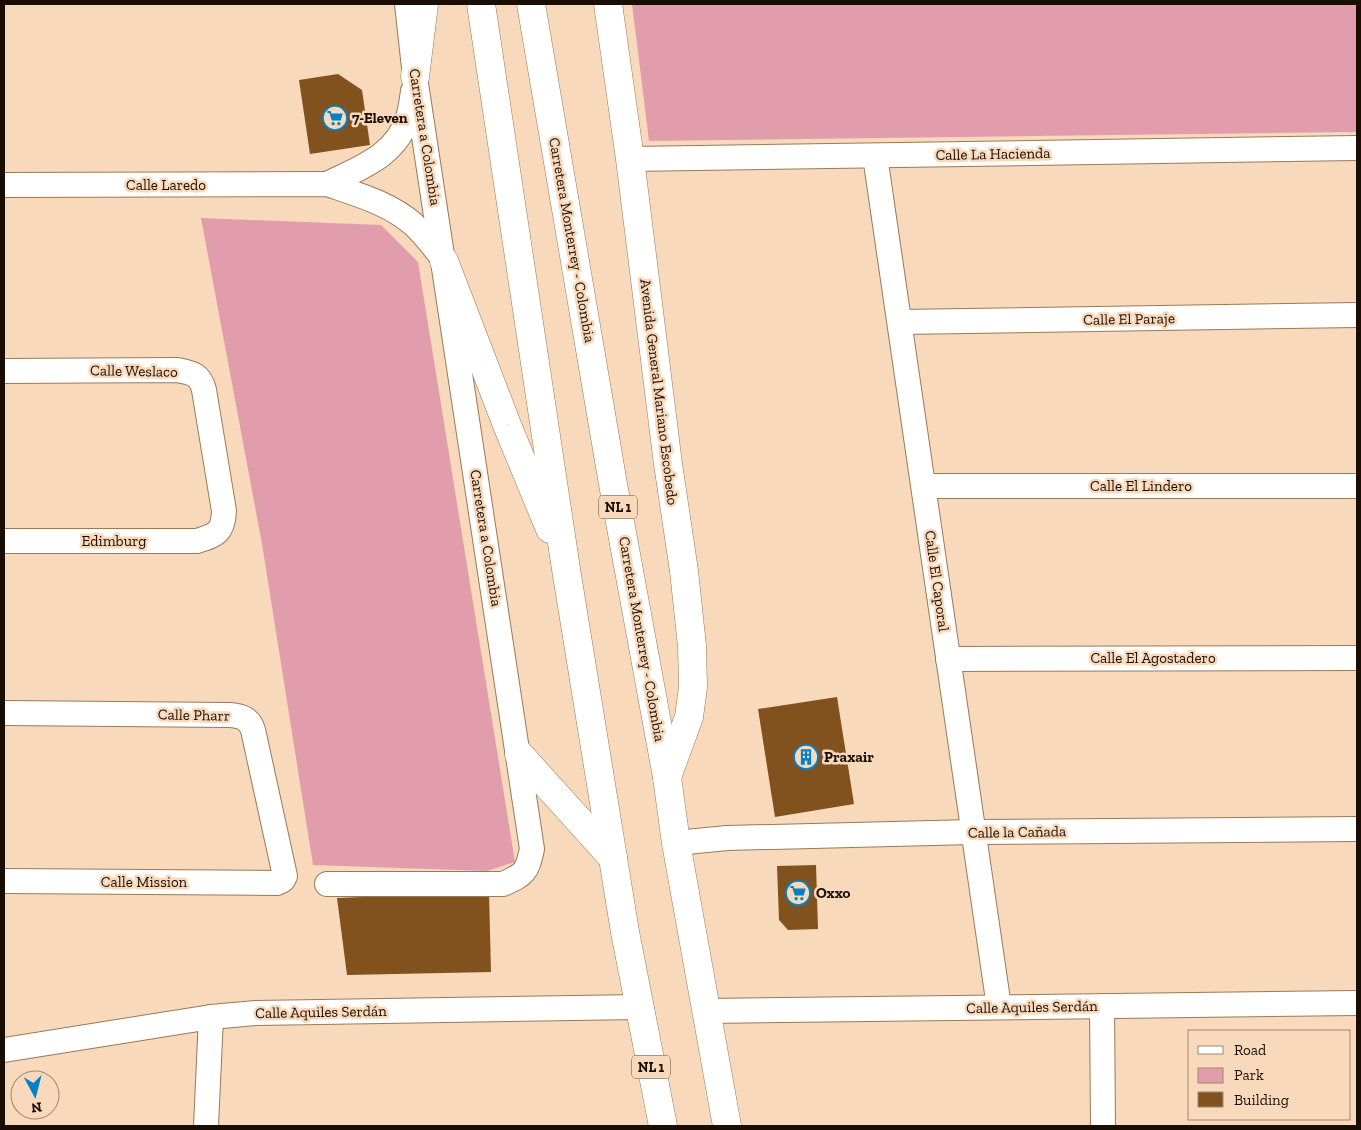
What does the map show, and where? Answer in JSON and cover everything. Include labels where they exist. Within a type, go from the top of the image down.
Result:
[{"type":"main road","points":[[415,77],[424,4]]},
{"type":"main road","name":"NL 1","points":[[482,4],[566,569],[614,858],[663,1126]]},
{"type":"main road","name":"Carretera Monterrey - Colombia","points":[[531,4],[612,474],[667,777],[676,843],[727,1126]]},
{"type":"main road","name":"Avenida General Mariano Escobedo","points":[[608,4],[630,159],[668,464],[684,570],[692,646],[693,687],[689,717],[667,777]]},
{"type":"main road","points":[[444,261],[566,569]]},
{"type":"main road","points":[[519,754],[614,858]]},
{"type":"street","name":"Carretera a Colombia","points":[[327,884],[503,884],[517,877],[528,868],[532,849],[415,77],[407,4]]},
{"type":"street","name":"Calle Laredo","points":[[327,184],[368,165],[393,146],[409,114],[415,77]]},
{"type":"street","name":"Calle La Hacienda","points":[[630,159],[1357,148]]},
{"type":"street","name":"Calle El Caporal","points":[[875,156],[998,1007]]},
{"type":"street","name":"Calle Laredo","points":[[4,185],[327,184],[392,210],[411,223],[427,238],[444,261]]},
{"type":"street","name":"Calle El Paraje","points":[[900,322],[1357,315]]},
{"type":"street","name":"Calle Weslaco","points":[[4,371],[177,370],[198,377],[204,390],[223,503],[223,522],[221,528]]},
{"type":"street","name":"Calle El Lindero","points":[[924,486],[1357,486]]},
{"type":"street","name":"Edimburg","points":[[4,541],[197,541],[217,533],[221,528]]},
{"type":"street","name":"Calle El Agostadero","points":[[948,659],[1357,658]]},
{"type":"street","name":"Calle Pharr","points":[[4,713],[230,715],[245,718],[251,724],[253,730],[285,876],[283,880]]},
{"type":"street","name":"Calle la Cañada","points":[[676,843],[726,838],[973,832],[1357,829]]},
{"type":"street","name":"Calle Mission","points":[[4,881],[277,884],[283,880]]},
{"type":"street","name":"Calle Aquiles Serdán","points":[[706,1011],[1357,1003]]},
{"type":"street","points":[[1102,1006],[1103,1126]]},
{"type":"street","name":"Calle Aquiles Serdán","points":[[4,1050],[211,1017],[256,1013],[640,1007]]},
{"type":"street","points":[[206,1126],[211,1017]]},
{"type":"green space","points":[[632,4],[1357,4],[1357,132],[649,141]]},
{"type":"green space","points":[[201,218],[381,225],[418,262],[515,862],[487,871],[313,865],[262,544]]},
{"type":"building","name":"7-Eleven","points":[[338,74],[362,90],[370,145],[310,154],[299,80]]},
{"type":"building","name":"Praxair","points":[[837,697],[854,804],[775,817],[758,709]]},
{"type":"building","name":"Oxxo","points":[[816,865],[818,929],[788,930],[779,920],[777,866]]},
{"type":"building","points":[[489,892],[491,972],[347,975],[337,898]]},
{"type":"place","name":"7-Eleven","points":[[335,118]]},
{"type":"place","name":"Praxair","points":[[806,757]]},
{"type":"place","name":"Oxxo","points":[[798,893]]}]
